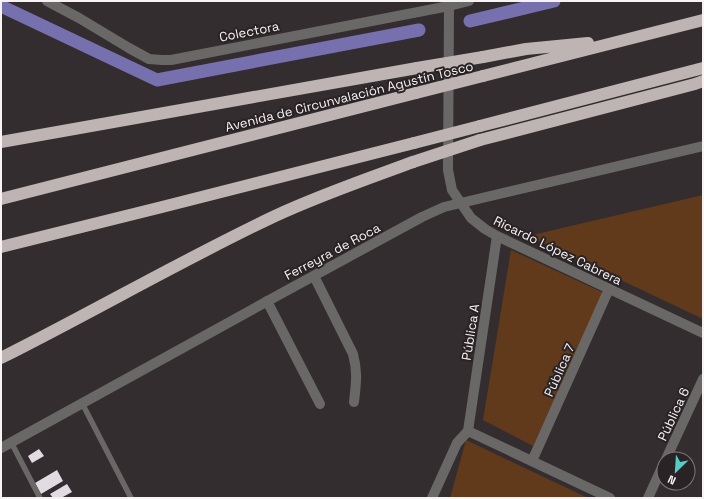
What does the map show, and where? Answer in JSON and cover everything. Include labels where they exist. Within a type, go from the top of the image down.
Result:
[{"type":"highway","name":"Avenida de Circunvalación Agustín Tosco","points":[[1,199],[703,20]]},
{"type":"highway","points":[[1,142],[526,49],[632,38]]},
{"type":"highway","points":[[3,246],[480,126],[703,68]]},
{"type":"highway","points":[[1,358],[207,249],[327,194],[413,162],[480,140],[703,81]]},
{"type":"street","name":"Colectora","points":[[47,1],[149,59],[162,60],[171,60],[469,1]]},
{"type":"street","name":"Ricardo López Cabrera","points":[[449,6],[448,170],[452,190],[471,218],[497,236],[703,334]]},
{"type":"street","name":"Ferreyra de Roca","points":[[1,448],[422,217],[444,207],[703,146]]},
{"type":"street","name":"Pública A","points":[[468,431],[497,236]]},
{"type":"street","points":[[314,276],[353,354],[357,375],[354,402]]},
{"type":"street","name":"Pública 7","points":[[532,461],[609,289]]},
{"type":"street","points":[[268,301],[320,404]]},
{"type":"street","name":"Pública 6","points":[[670,451],[703,379]]},
{"type":"street","points":[[432,498],[457,442],[468,431],[610,498]]},
{"type":"street","points":[[648,498],[656,480]]},
{"type":"lane","points":[[82,403],[131,498]]},
{"type":"lane","points":[[11,442],[40,498]]},
{"type":"shaded area","points":[[703,195],[703,319],[528,236]]},
{"type":"shaded area","points":[[511,250],[604,293],[533,446],[483,420]]},
{"type":"shaded area","points":[[466,440],[588,498],[450,498]]},
{"type":"building","points":[[39,449],[44,456],[32,463],[28,456]]},
{"type":"building","points":[[57,470],[63,481],[41,494],[35,483]]},
{"type":"building","points":[[67,484],[72,492],[61,498],[53,498],[50,494]]},
{"type":"waterway","points":[[470,21],[554,1]]},
{"type":"waterway","points":[[1,6],[157,80],[419,30]]}]
